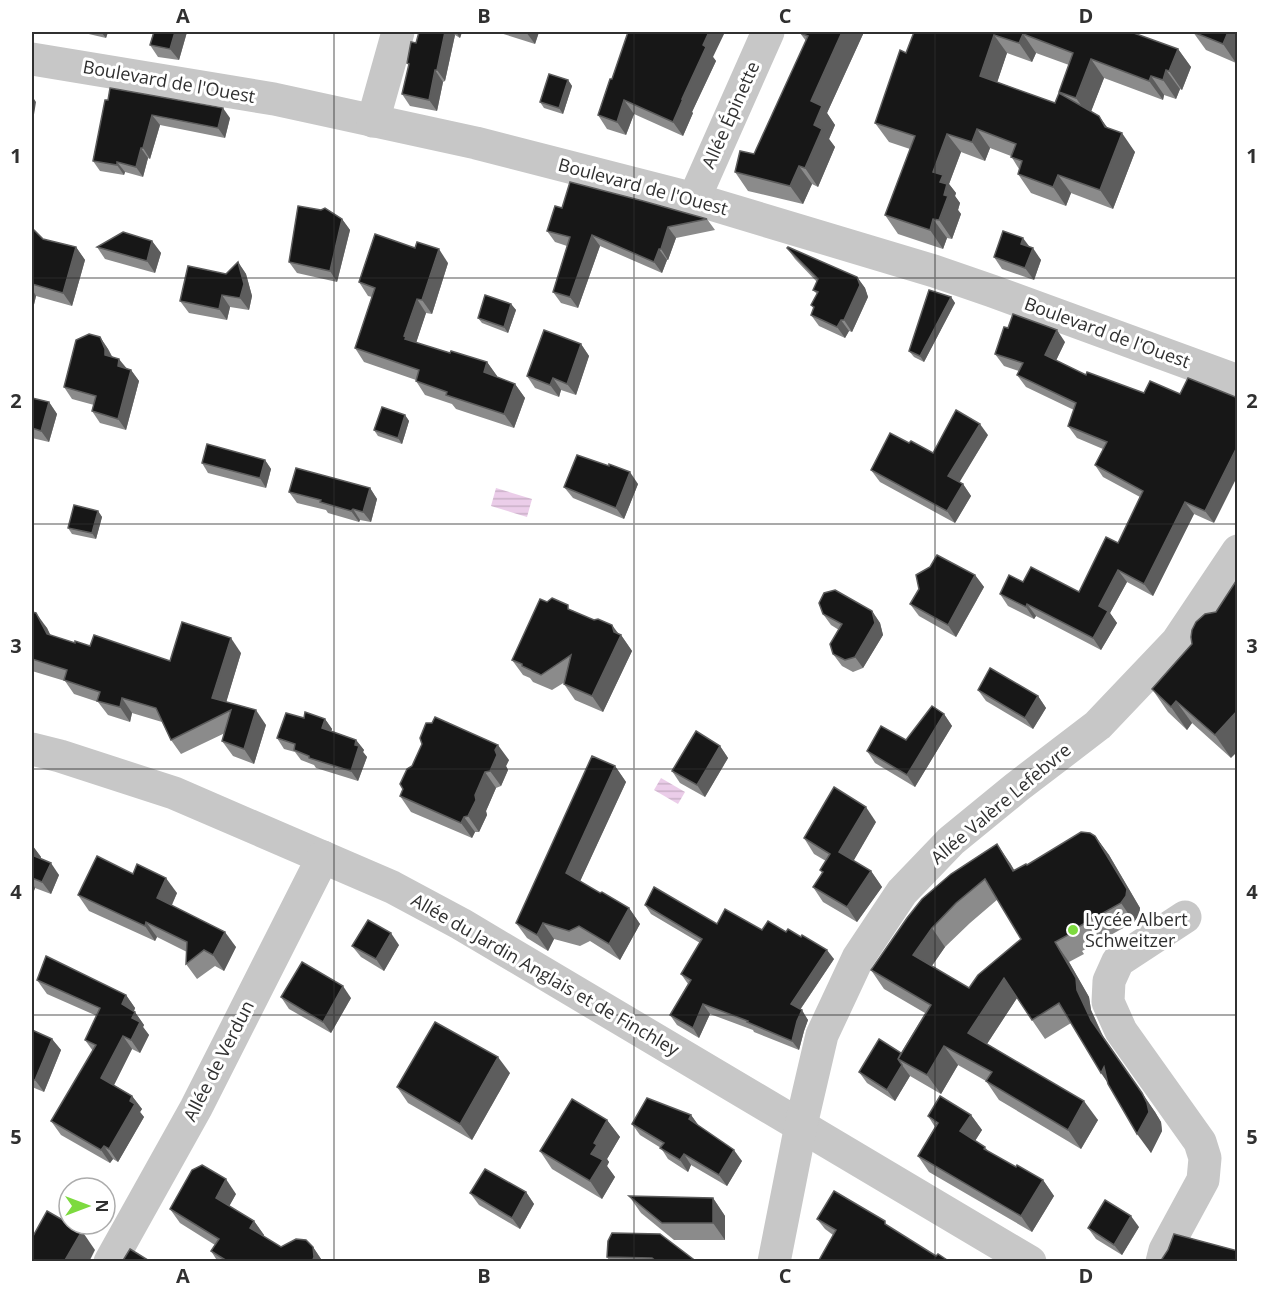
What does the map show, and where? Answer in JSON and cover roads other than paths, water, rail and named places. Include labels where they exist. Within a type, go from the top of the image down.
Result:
[{"type":"street","points":[[373,121],[398,32]]},
{"type":"street","name":"Allée Épinette","points":[[694,199],[768,32]]},
{"type":"street","name":"Boulevard de l'Ouest","points":[[32,59],[274,99],[476,144],[694,199],[934,271],[1238,381]]},
{"type":"street","name":"Allée Valère Lefebvre","points":[[774,1262],[801,1125],[822,1035],[858,958],[902,892],[951,841],[1098,725],[1177,642],[1238,551]]},
{"type":"street","name":"Allée du Jardin Anglais et de Finchley","points":[[32,749],[174,793],[392,887],[461,924],[1030,1262]]},
{"type":"street","name":"Allée de Verdun","points":[[110,1262],[196,1108],[323,857]]},
{"type":"street","points":[[1162,1262],[1165,1250],[1203,1180],[1205,1158],[1200,1142],[1121,1030],[1108,1002],[1108,981],[1118,960],[1185,917]]},
{"type":"place","name":"Lycée Albert Schweitzer","points":[[1073,930]]}]
